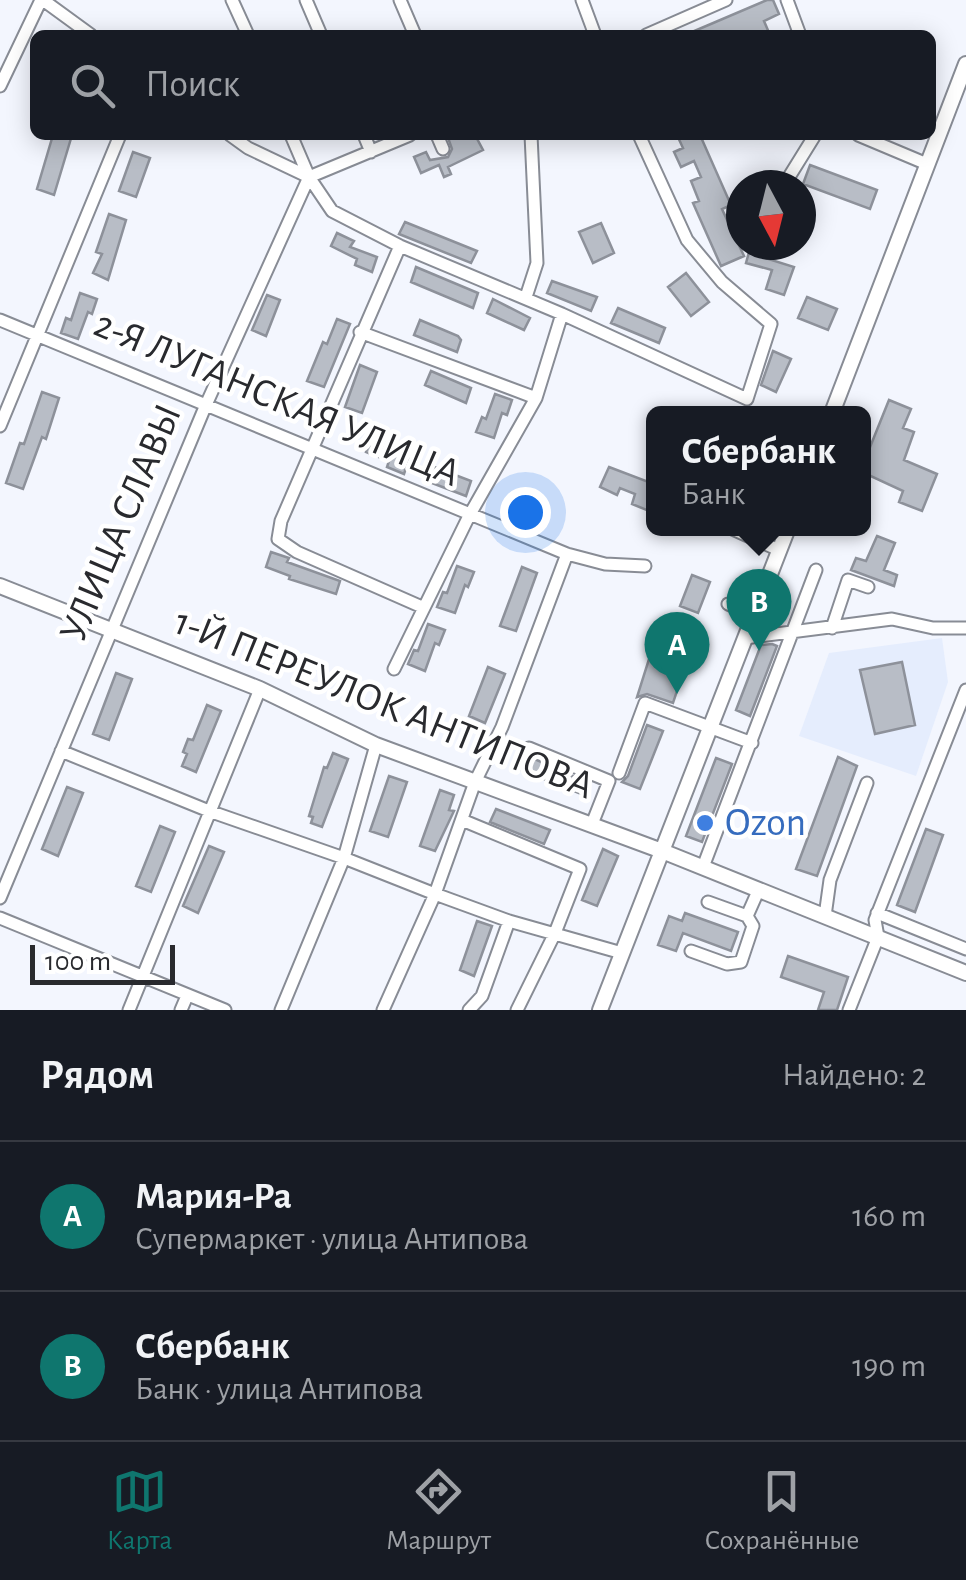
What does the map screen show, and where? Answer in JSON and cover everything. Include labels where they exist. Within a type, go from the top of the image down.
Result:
[{"type":"main road","points":[[835,406],[966,64]]},
{"type":"main road","points":[[600,1010],[785,536]]},
{"type":"main road","name":"1-Й ПЕРЕУЛОК АНТИПОВА","points":[[0,586],[260,689],[376,745],[662,850],[966,973]]},
{"type":"street","points":[[0,86],[42,0],[85,30]]},
{"type":"street","points":[[232,0],[246,30]]},
{"type":"street","points":[[306,0],[319,30]]},
{"type":"street","points":[[400,0],[413,30]]},
{"type":"street","points":[[582,0],[593,30]]},
{"type":"street","points":[[657,30],[726,0]]},
{"type":"street","points":[[787,0],[798,30]]},
{"type":"street","points":[[0,426],[118,140]]},
{"type":"street","points":[[237,140],[309,177],[399,140]]},
{"type":"street","points":[[293,140],[309,177],[332,211],[400,246],[526,298],[747,400],[771,324],[722,282],[687,240],[642,140]]},
{"type":"street","points":[[366,140],[371,152]]},
{"type":"street","points":[[439,140],[443,149]]},
{"type":"street","points":[[526,298],[537,263],[531,140]]},
{"type":"street","points":[[793,170],[812,140]]},
{"type":"street","points":[[870,140],[927,164]]},
{"type":"street","name":"УЛИЦА СЛАВЫ","points":[[0,898],[205,406],[309,177]]},
{"type":"street","points":[[400,246],[281,520],[278,540],[422,607]]},
{"type":"street","points":[[394,669],[469,516],[536,398],[562,314]]},
{"type":"street","name":"2-Я ЛУГАНСКАЯ УЛИЦА","points":[[0,320],[567,554],[605,564],[645,566]]},
{"type":"street","points":[[360,332],[536,398]]},
{"type":"street","points":[[748,536],[780,550]]},
{"type":"street","points":[[382,1010],[435,894],[475,782],[502,727],[567,554]]},
{"type":"street","points":[[704,867],[816,570]]},
{"type":"street","points":[[832,628],[848,580],[868,586]]},
{"type":"street","points":[[728,604],[754,615]]},
{"type":"street","points":[[745,638],[892,619],[933,628],[966,628]]},
{"type":"street","points":[[129,1010],[260,689]]},
{"type":"street","points":[[849,1010],[878,937],[874,920],[966,690]]},
{"type":"street","points":[[619,772],[645,703],[752,743]]},
{"type":"street","points":[[282,1010],[344,858],[376,745]]},
{"type":"street","points":[[530,748],[609,781],[592,824]]},
{"type":"street","points":[[60,751],[208,812],[510,921],[622,953]]},
{"type":"street","points":[[825,916],[830,880],[867,783]]},
{"type":"street","points":[[462,820],[580,869],[555,933],[517,1010]]},
{"type":"street","points":[[747,916],[759,889]]},
{"type":"street","points":[[690,951],[727,964],[741,962],[753,926],[747,916],[708,902]]},
{"type":"street","points":[[877,913],[966,950]]},
{"type":"street","points":[[0,918],[225,1010]]},
{"type":"street","points":[[469,1010],[482,996],[510,921]]},
{"type":"street","points":[[181,1010],[187,996]]},
{"type":"shaded area","points":[[942,638],[948,682],[916,776],[799,736],[829,653]]},
{"type":"building","points":[[767,0],[773,0],[779,14],[764,21],[768,30],[697,30]]},
{"type":"building","points":[[52,140],[70,140],[54,195],[37,189]]},
{"type":"building","points":[[449,140],[478,140],[483,150],[448,167],[451,174],[444,177],[439,165],[421,173],[414,157],[426,152],[430,160],[448,157],[452,149]]},
{"type":"building","points":[[679,140],[702,140],[726,194],[726,207],[722,209],[726,218],[726,260],[735,260],[721,266],[693,203],[699,201],[691,181],[701,177],[694,161],[681,167],[674,152],[683,148]]},
{"type":"building","points":[[133,152],[150,158],[136,197],[119,191]]},
{"type":"building","points":[[810,165],[877,190],[870,209],[816,189],[816,170],[808,170]]},
{"type":"building","points":[[109,214],[126,220],[108,280],[93,273],[102,254],[96,252]]},
{"type":"building","points":[[405,222],[477,251],[471,263],[399,234]]},
{"type":"building","points":[[601,223],[614,253],[593,263],[579,232]]},
{"type":"building","points":[[337,233],[354,241],[350,247],[377,257],[372,272],[355,265],[357,259],[331,246]]},
{"type":"building","points":[[771,260],[794,267],[784,295],[766,289],[772,270],[746,263]]},
{"type":"building","points":[[416,267],[478,293],[473,308],[411,282]]},
{"type":"building","points":[[686,273],[709,302],[691,316],[668,287]]},
{"type":"building","points":[[552,281],[597,297],[591,311],[547,293]]},
{"type":"building","points":[[80,293],[97,299],[78,339],[61,333],[66,318],[71,320]]},
{"type":"building","points":[[267,295],[280,300],[266,336],[252,330]]},
{"type":"building","points":[[807,297],[837,309],[828,330],[798,318]]},
{"type":"building","points":[[493,299],[530,318],[524,330],[487,313]]},
{"type":"building","points":[[618,308],[665,328],[659,343],[611,323]]},
{"type":"building","points":[[337,319],[350,324],[324,387],[307,381]]},
{"type":"building","points":[[420,320],[458,336],[461,340],[457,352],[414,335]]},
{"type":"building","points":[[773,351],[791,359],[776,392],[761,385]]},
{"type":"building","points":[[360,365],[377,372],[362,413],[345,407]]},
{"type":"building","points":[[431,371],[471,388],[466,403],[425,385]]},
{"type":"building","points":[[42,392],[59,398],[23,489],[6,483]]},
{"type":"building","points":[[495,394],[512,400],[507,415],[502,413],[494,438],[476,432],[482,417],[486,419]]},
{"type":"building","points":[[889,400],[911,409],[903,428],[914,432],[904,460],[937,474],[922,511],[899,502],[903,491],[871,476],[871,445]]},
{"type":"building","points":[[371,437],[389,444],[386,450],[409,459],[404,474],[387,467],[389,461],[366,452]]},
{"type":"building","points":[[429,465],[471,481],[466,496],[424,480]]},
{"type":"building","points":[[609,467],[646,481],[646,510],[632,504],[635,494],[620,488],[617,495],[600,487]]},
{"type":"building","points":[[877,536],[895,543],[884,570],[897,575],[894,586],[851,570],[856,558],[866,561]]},
{"type":"building","points":[[271,552],[289,558],[287,562],[340,581],[336,594],[266,567]]},
{"type":"building","points":[[457,566],[474,572],[455,613],[437,607]]},
{"type":"building","points":[[522,567],[537,573],[516,631],[500,626]]},
{"type":"building","points":[[692,575],[710,582],[698,613],[680,606]]},
{"type":"building","points":[[428,624],[445,630],[439,645],[435,643],[425,671],[408,664],[414,650],[418,651]]},
{"type":"building","points":[[761,645],[777,646],[750,716],[736,710]]},
{"type":"building","points":[[649,659],[684,670],[673,703],[647,694],[637,697]]},
{"type":"building","points":[[902,662],[915,725],[875,734],[860,670]]},
{"type":"building","points":[[488,667],[505,674],[485,723],[469,716]]},
{"type":"building","points":[[116,673],[132,679],[109,740],[93,734]]},
{"type":"building","points":[[207,705],[221,711],[196,772],[182,766],[187,754],[183,752],[188,739],[193,740]]},
{"type":"building","points":[[647,725],[663,731],[640,789],[622,782],[628,776]]},
{"type":"building","points":[[333,753],[348,759],[322,827],[311,823],[313,817],[309,816],[324,767],[327,768]]},
{"type":"building","points":[[521,753],[586,782],[581,794],[516,768]]},
{"type":"building","points":[[838,757],[857,766],[817,876],[796,869]]},
{"type":"building","points":[[716,758],[732,764],[702,842],[686,836]]},
{"type":"building","points":[[389,776],[407,782],[388,837],[370,831]]},
{"type":"building","points":[[67,787],[83,793],[58,856],[42,849]]},
{"type":"building","points":[[440,790],[454,795],[449,810],[454,811],[435,851],[420,846]]},
{"type":"building","points":[[496,809],[550,830],[544,844],[490,822]]},
{"type":"building","points":[[160,826],[175,832],[151,892],[136,886]]},
{"type":"building","points":[[926,829],[943,835],[915,912],[897,905]]},
{"type":"building","points":[[209,846],[224,852],[198,913],[183,906]]},
{"type":"building","points":[[603,849],[618,856],[597,906],[582,900]]},
{"type":"building","points":[[685,913],[738,932],[731,951],[683,933],[676,951],[658,945],[669,916],[682,921]]},
{"type":"building","points":[[477,921],[492,926],[474,976],[460,970]]},
{"type":"building","points":[[788,956],[848,977],[837,1010],[818,1010],[824,992],[781,977]]},
{"type":"place","name":"Сбербанк","points":[[759,651]]},
{"type":"place","name":"Мария-Ра","points":[[677,694]]},
{"type":"place","name":"Ozon","points":[[705,823]]}]
